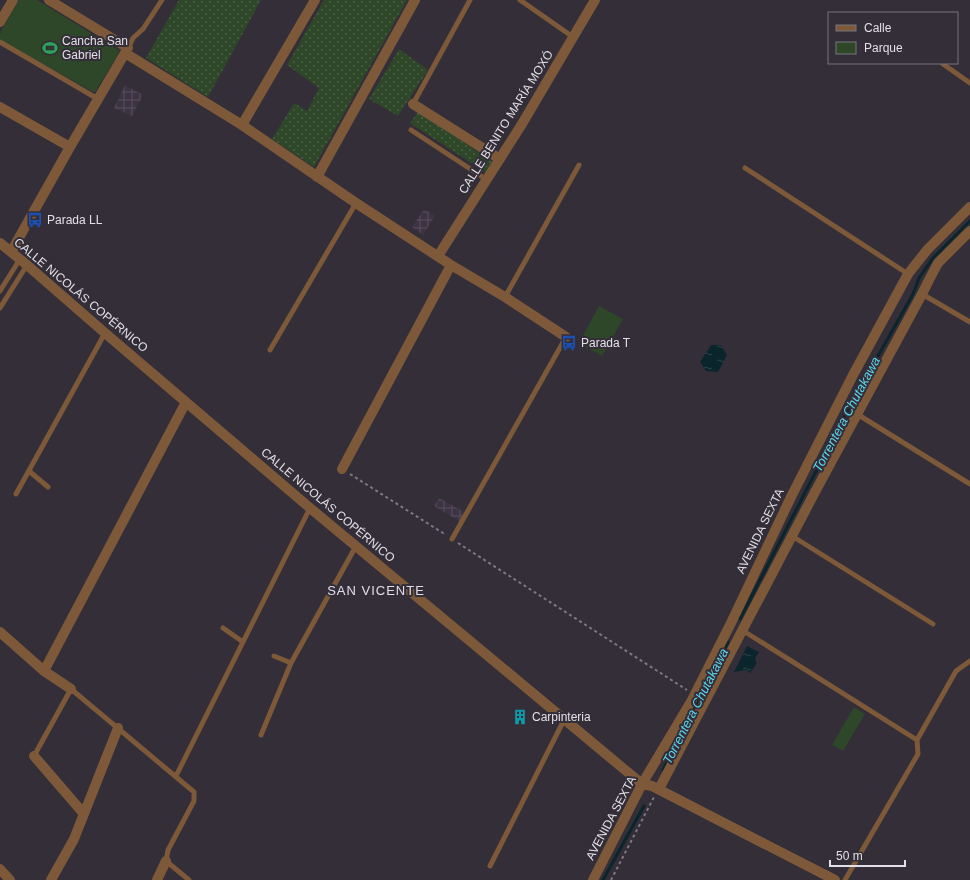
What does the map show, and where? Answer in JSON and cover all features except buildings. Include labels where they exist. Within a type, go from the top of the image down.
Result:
[{"type":"street","points":[[0,22],[13,0]]},
{"type":"street","points":[[49,0],[242,125],[317,177],[451,265],[505,297],[566,337]]},
{"type":"street","points":[[242,125],[315,0]]},
{"type":"street","points":[[317,177],[415,0]]},
{"type":"street","name":"CALLE BENITO MARÍA MOXÓ","points":[[438,256],[522,124],[595,0]]},
{"type":"street","points":[[11,252],[70,146],[127,51]]},
{"type":"street","points":[[413,104],[500,159]]},
{"type":"street","points":[[0,108],[70,146]]},
{"type":"street","name":"AVENIDA SEXTA","points":[[651,786],[695,694],[732,624],[801,476],[853,375],[908,274],[927,250],[970,207]]},
{"type":"street","name":"AVENIDA SEXTA","points":[[593,880],[651,786],[742,630],[938,263],[970,231]]},
{"type":"street","name":"CALLE NICOLÁS COPÉRNICO","points":[[0,243],[310,508],[564,720],[651,786],[835,880]]},
{"type":"street","points":[[342,469],[451,265]]},
{"type":"street","points":[[44,671],[186,402]]},
{"type":"street","points":[[732,624],[742,630]]},
{"type":"street","points":[[0,632],[44,671],[71,689]]},
{"type":"street","points":[[51,880],[74,839],[118,728]]},
{"type":"street","points":[[34,756],[84,814]]},
{"type":"street","points":[[157,880],[166,861]]},
{"type":"street","points":[[0,869],[10,880]]},
{"type":"lane","points":[[127,51],[133,38],[143,30],[162,0]]},
{"type":"lane","points":[[413,104],[470,0]]},
{"type":"lane","points":[[520,0],[573,37]]},
{"type":"lane","points":[[0,42],[98,99]]},
{"type":"lane","points":[[943,64],[970,83]]},
{"type":"lane","points":[[411,130],[487,180]]},
{"type":"lane","points":[[505,297],[579,165]]},
{"type":"lane","points":[[745,168],[908,274]]},
{"type":"lane","points":[[270,350],[356,203]]},
{"type":"lane","points":[[0,291],[23,262]]},
{"type":"lane","points":[[0,308],[23,262]]},
{"type":"lane","points":[[922,294],[970,322]]},
{"type":"lane","points":[[16,494],[105,333]]},
{"type":"lane","points":[[452,539],[566,337]]},
{"type":"lane","points":[[857,414],[970,484]]},
{"type":"lane","points":[[29,471],[48,486]]},
{"type":"lane","points":[[176,776],[310,508]]},
{"type":"lane","points":[[792,536],[933,624]]},
{"type":"lane","points":[[261,735],[291,663],[356,546]]},
{"type":"lane","points":[[223,628],[243,642]]},
{"type":"lane","points":[[742,630],[916,740]]},
{"type":"lane","points":[[274,656],[291,663]]},
{"type":"lane","points":[[845,880],[918,754],[916,740],[956,671],[970,661]]},
{"type":"lane","points":[[34,756],[71,689],[194,792],[194,801],[168,850],[166,861],[189,880]]},
{"type":"lane","points":[[490,866],[564,720]]},
{"type":"path","points":[[342,469],[695,694]]},
{"type":"path","points":[[612,880],[651,786]]},
{"type":"shaded area","points":[[125,85],[143,95],[132,116],[114,108]]},
{"type":"shaded area","points":[[424,209],[435,216],[423,235],[412,227]]},
{"type":"shaded area","points":[[439,498],[466,513],[461,522],[434,506]]},
{"type":"green space","points":[[19,0],[37,0],[120,51],[95,92],[0,40],[0,33]]},
{"type":"green space","points":[[179,0],[261,0],[208,97],[146,58]]},
{"type":"green space","points":[[324,0],[407,0],[314,167],[272,139],[294,103],[307,111],[319,88],[287,65]]},
{"type":"green space","points":[[399,49],[428,70],[398,116],[369,99]]},
{"type":"green space","points":[[418,112],[492,161],[485,172],[410,123]]},
{"type":"green space","points":[[599,306],[623,319],[602,356],[579,343]]},
{"type":"green space","points":[[854,707],[865,714],[843,751],[832,745]]},
{"type":"water","points":[[711,345],[721,345],[727,355],[718,372],[706,371],[700,362]]},
{"type":"water","points":[[747,646],[759,652],[755,658],[757,663],[750,673],[746,670],[734,672]]},
{"type":"waterway","name":"Torrentera Chutakawa","points":[[740,619],[847,411],[913,294],[919,278],[933,258],[970,221]]},
{"type":"waterway","name":"Torrentera Chutakawa","points":[[663,770],[728,642]]},
{"type":"waterway","name":"Torrentera Chutakawa","points":[[603,880],[644,806]]},
{"type":"place","name":"Cancha San Gabriel","points":[[50,48]]},
{"type":"place","name":"Parada LL","points":[[35,220]]},
{"type":"place","name":"Parada T","points":[[569,343]]},
{"type":"place","name":"Carpinteria","points":[[520,717]]},
{"type":"district","name":"SAN VICENTE","points":[[376,590]]}]
